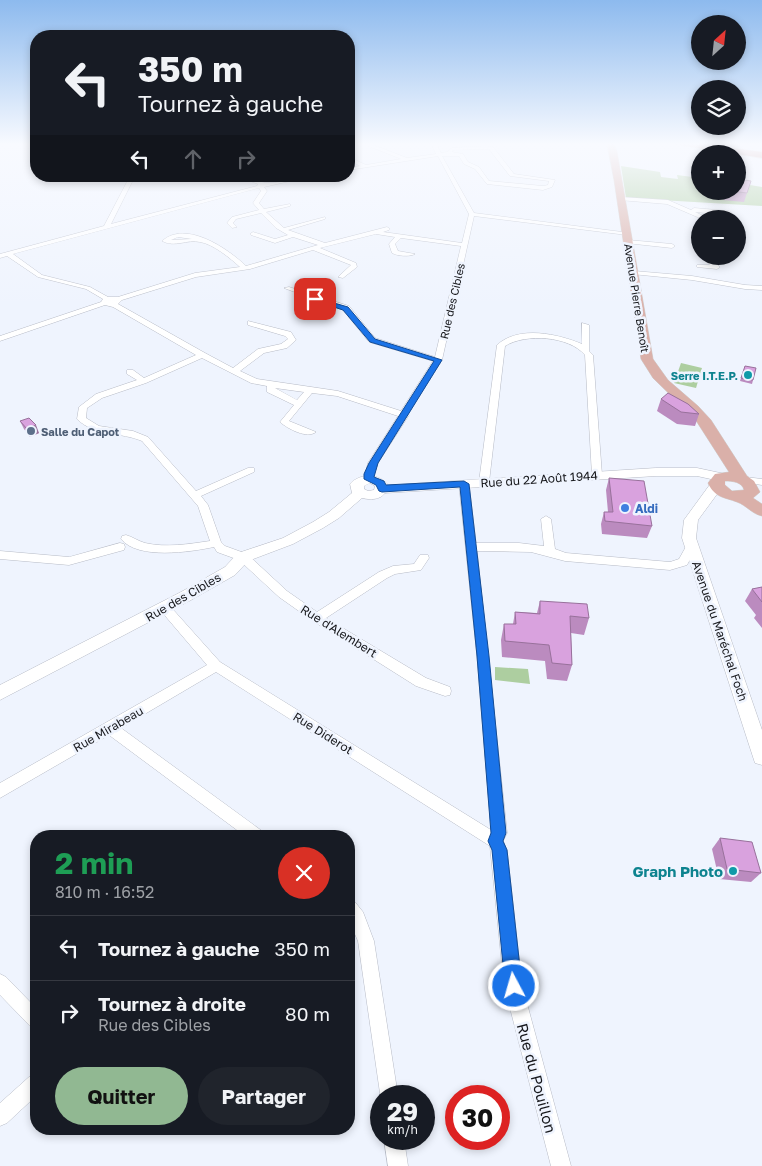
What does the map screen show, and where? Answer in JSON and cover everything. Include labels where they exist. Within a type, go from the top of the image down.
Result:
[{"type":"main road","name":"Avenue Pierre Benoît","points":[[621,199],[647,359],[652,370],[672,392],[697,413],[712,431],[722,447],[738,485]]},
{"type":"main road","points":[[738,485],[762,507]]},
{"type":"main road","points":[[738,485],[762,511]]},
{"type":"street","points":[[106,228],[122,197]]},
{"type":"street","points":[[0,256],[217,197]]},
{"type":"street","points":[[259,197],[256,203],[273,225],[324,245]]},
{"type":"street","points":[[463,197],[472,214],[627,237],[672,246]]},
{"type":"street","points":[[621,199],[668,202],[691,212]]},
{"type":"street","points":[[234,227],[230,224],[231,220],[262,210],[288,205]]},
{"type":"street","points":[[685,209],[696,210]]},
{"type":"street","name":"Rue des Cibles","points":[[369,479],[368,474],[373,463],[438,360],[472,214]]},
{"type":"street","points":[[283,230],[323,218]]},
{"type":"street","points":[[0,339],[195,275],[246,268],[324,245],[388,229]]},
{"type":"street","points":[[374,232],[465,245]]},
{"type":"street","points":[[253,234],[275,241],[293,234]]},
{"type":"street","points":[[399,236],[392,244],[395,252],[412,254]]},
{"type":"street","points":[[197,240],[229,254],[246,268]]},
{"type":"street","points":[[314,248],[354,264],[355,266],[341,276]]},
{"type":"street","points":[[8,254],[37,275],[91,289],[202,355],[254,381],[356,398],[405,415]]},
{"type":"street","points":[[702,280],[699,266],[717,267],[714,265]]},
{"type":"street","points":[[634,273],[762,288]]},
{"type":"street","points":[[287,288],[346,308],[372,340],[438,360]]},
{"type":"street","points":[[234,371],[261,351],[284,346],[292,340],[288,334],[251,323]]},
{"type":"street","points":[[585,324],[586,350],[589,355],[597,475]]},
{"type":"street","points":[[484,482],[501,345],[508,339],[530,334],[568,342],[586,350]]},
{"type":"street","points":[[202,355],[143,382],[99,396],[83,407],[81,419],[96,428],[133,434],[145,439],[204,505],[216,543],[223,551],[243,557]]},
{"type":"street","points":[[130,372],[143,382]]},
{"type":"street","points":[[272,385],[270,390],[298,404]]},
{"type":"street","points":[[310,390],[284,422],[303,431],[312,432]]},
{"type":"street","points":[[195,495],[251,470]]},
{"type":"street","name":"Rue du 22 Août 1944","points":[[359,494],[373,496],[382,489],[666,472],[738,485]]},
{"type":"street","points":[[359,494],[356,489],[357,484],[369,479],[381,483],[382,489]]},
{"type":"street","name":"Rue du Pouillon","points":[[464,484],[499,833],[495,841],[499,850],[514,986],[561,1166]]},
{"type":"street","name":"Avenue du Maréchal Foch","points":[[738,485],[700,506],[690,520],[689,526],[692,546],[762,757]]},
{"type":"street","name":"Rue des Cibles","points":[[0,693],[165,608],[230,571],[243,557],[298,536],[334,515],[359,494]]},
{"type":"street","points":[[546,519],[550,550]]},
{"type":"street","points":[[0,554],[69,561],[123,543],[183,549],[216,543]]},
{"type":"street","points":[[471,547],[522,546],[550,550],[565,557],[670,566],[683,562],[692,546]]},
{"type":"street","name":"Rue d'Alembert","points":[[243,557],[283,594],[317,618],[421,682],[445,691]]},
{"type":"street","points":[[317,618],[383,575],[393,570],[417,567],[424,558]]},
{"type":"street","name":"Rue Diderot","points":[[165,608],[216,666],[495,841]]},
{"type":"street","name":"Rue Mirabeau","points":[[0,791],[216,666]]},
{"type":"street","points":[[111,728],[249,830]]},
{"type":"street","points":[[355,916],[366,941],[387,1085]]},
{"type":"street","points":[[0,983],[30,1014]]},
{"type":"street","points":[[0,1116],[30,1089]]},
{"type":"street","points":[[396,1150],[398,1166]]},
{"type":"green space","points":[[626,197],[746,200],[746,197],[762,197],[762,206]]},
{"type":"green space","points":[[681,363],[702,368],[696,388],[674,383]]},
{"type":"green space","points":[[495,667],[528,669],[530,684],[495,680]]},
{"type":"building","name":"Serre I.T.E.P.","points":[[745,366],[756,368],[753,380],[741,378]]},
{"type":"building","points":[[668,393],[688,404],[699,414],[681,412],[661,399]]},
{"type":"building","points":[[29,418],[36,425],[27,429],[20,421]]},
{"type":"building","points":[[609,478],[644,481],[652,526],[605,521],[604,512],[613,512]]},
{"type":"building","points":[[762,587],[762,602],[752,589]]},
{"type":"building","points":[[540,601],[587,604],[589,618],[570,616],[572,665],[552,663],[549,645],[505,641],[504,624],[516,624],[515,612],[540,614]]},
{"type":"building","points":[[720,838],[752,842],[761,873],[727,869]]},
{"type":"place","name":"Serre I.T.E.P.","points":[[748,375]]},
{"type":"place","name":"Salle du Capot","points":[[31,431]]},
{"type":"place","name":"Aldi","points":[[625,508]]},
{"type":"place","name":"Graph Photo","points":[[733,871]]},
{"type":"route","points":[[315,299],[346,308],[372,340],[438,360],[368,474],[369,479],[381,483],[382,489],[464,484],[465,487],[499,833],[495,841],[499,850],[514,986]]}]
